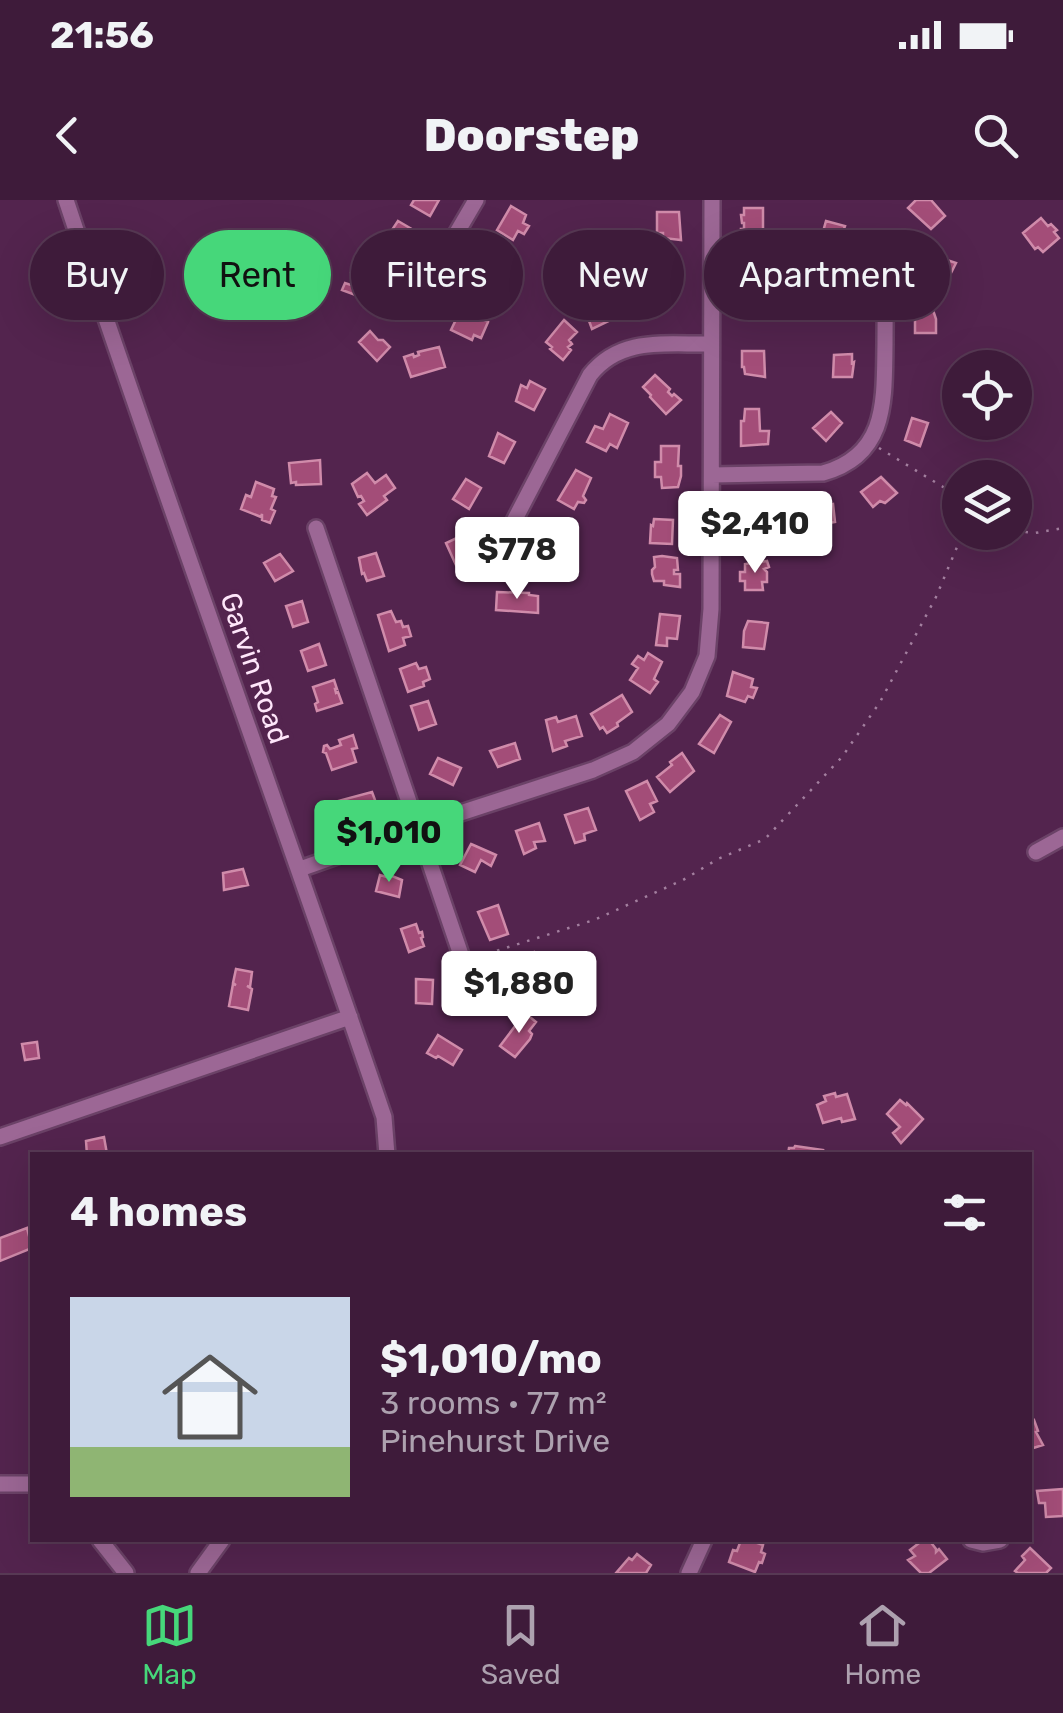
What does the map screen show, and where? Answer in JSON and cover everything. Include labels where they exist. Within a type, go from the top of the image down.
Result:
[{"type":"street","name":"Garvin Road","points":[[66,200],[350,1016],[384,1117],[387,1152]]},
{"type":"street","points":[[458,230],[476,200]]},
{"type":"street","points":[[300,870],[593,770],[633,752],[668,724],[692,692],[707,656],[711,608],[712,200]]},
{"type":"street","points":[[712,475],[823,473],[854,460],[869,442],[883,408],[884,320]]},
{"type":"street","points":[[514,521],[598,364],[628,347],[711,344]]},
{"type":"street","points":[[316,528],[477,1002]]},
{"type":"street","points":[[1036,852],[1063,837]]},
{"type":"street","points":[[0,1136],[350,1016]]},
{"type":"street","points":[[0,1484],[30,1484]]},
{"type":"street","points":[[102,1542],[126,1573]]},
{"type":"street","points":[[198,1573],[221,1542]]},
{"type":"street","points":[[688,1573],[703,1542]]},
{"type":"path","points":[[869,442],[942,484]]},
{"type":"path","points":[[1032,533],[1063,528]]},
{"type":"path","points":[[463,962],[594,920],[765,839],[842,758],[880,702],[936,597],[955,550]]},
{"type":"building","points":[[414,200],[439,200],[430,216],[411,205]]},
{"type":"building","points":[[916,200],[931,200],[945,216],[931,229],[908,208]]},
{"type":"building","points":[[511,206],[526,215],[523,223],[529,226],[524,234],[523,230],[497,230]]},
{"type":"building","points":[[744,208],[763,208],[763,230],[741,230]]},
{"type":"building","points":[[657,212],[679,212],[680,230],[657,230]]},
{"type":"building","points":[[1041,218],[1057,230],[1054,232],[1059,238],[1043,252],[1035,249],[1023,233]]},
{"type":"building","points":[[398,221],[413,230],[392,230]]},
{"type":"building","points":[[826,221],[845,226],[844,230],[823,230]]},
{"type":"building","points":[[456,320],[488,322],[481,338],[474,335],[472,340],[451,330]]},
{"type":"building","points":[[564,320],[577,332],[569,340],[571,350],[563,360],[546,342]]},
{"type":"building","points":[[589,320],[611,320],[592,329]]},
{"type":"building","points":[[915,320],[936,320],[936,333],[915,333]]},
{"type":"building","points":[[370,331],[390,347],[377,361],[359,342]]},
{"type":"building","points":[[439,347],[445,367],[411,377],[404,357]]},
{"type":"building","points":[[742,351],[764,351],[765,377],[745,374]]},
{"type":"building","points":[[852,354],[852,377],[833,377],[834,355]]},
{"type":"building","points":[[655,375],[672,396],[681,400],[666,414],[643,387]]},
{"type":"building","points":[[530,381],[545,389],[534,410],[516,401],[521,385],[527,388]]},
{"type":"building","points":[[745,409],[759,409],[760,431],[769,431],[768,444],[741,446]]},
{"type":"building","points":[[831,412],[842,423],[826,441],[813,428]]},
{"type":"building","points":[[610,414],[628,423],[617,448],[610,444],[606,451],[587,442],[595,426],[603,429]]},
{"type":"building","points":[[912,418],[928,423],[920,446],[905,440]]},
{"type":"building","points":[[498,433],[515,442],[504,463],[489,456]]},
{"type":"building","points":[[661,446],[679,446],[678,487],[662,488],[661,477],[655,477],[655,462],[661,462]]},
{"type":"building","points":[[320,460],[321,484],[291,483],[289,463]]},
{"type":"building","points":[[576,470],[591,478],[583,496],[586,500],[578,502],[574,509],[558,500]]},
{"type":"building","points":[[367,473],[375,483],[386,475],[395,488],[384,496],[387,500],[367,515],[359,504],[364,501],[352,484]]},
{"type":"building","points":[[881,477],[897,493],[873,507],[861,492]]},
{"type":"building","points":[[466,479],[481,488],[469,509],[453,499]]},
{"type":"building","points":[[256,482],[274,489],[272,496],[276,497],[271,509],[275,511],[270,523],[262,520],[262,514],[261,517],[241,509]]},
{"type":"building","points":[[833,504],[835,522],[829,523],[829,533],[815,535],[810,508]]},
{"type":"building","points":[[743,507],[760,507],[760,519],[763,526],[769,526],[769,537],[760,537],[759,543],[742,544]]},
{"type":"building","points":[[654,519],[673,520],[672,544],[650,543]]},
{"type":"building","points":[[461,536],[471,558],[456,565],[446,543]]},
{"type":"building","points":[[554,538],[570,549],[567,554],[573,558],[564,570],[542,559]]},
{"type":"building","points":[[376,553],[384,576],[367,581],[359,558]]},
{"type":"building","points":[[280,554],[293,571],[275,581],[264,563]]},
{"type":"building","points":[[654,557],[677,558],[678,570],[674,574],[680,574],[680,587],[654,581]]},
{"type":"building","points":[[767,561],[763,590],[745,590],[740,572],[745,572],[745,564]]},
{"type":"building","points":[[497,592],[538,596],[538,613],[496,610]]},
{"type":"building","points":[[302,601],[308,622],[293,627],[286,606]]},
{"type":"building","points":[[391,611],[396,622],[408,626],[411,636],[403,638],[405,645],[389,651],[378,615]]},
{"type":"building","points":[[660,614],[680,616],[677,639],[667,638],[667,646],[656,645]]},
{"type":"building","points":[[748,621],[768,623],[764,649],[743,647]]},
{"type":"building","points":[[319,644],[326,665],[308,671],[301,651]]},
{"type":"building","points":[[648,653],[662,662],[654,679],[658,682],[650,693],[630,680],[638,668],[632,664],[638,656],[644,660]]},
{"type":"building","points":[[416,663],[419,669],[426,667],[430,679],[408,692],[400,669]]},
{"type":"building","points":[[733,672],[753,679],[751,687],[757,688],[753,698],[748,696],[745,702],[727,696]]},
{"type":"building","points":[[334,680],[342,703],[317,711],[313,687]]},
{"type":"building","points":[[622,695],[632,712],[607,733],[591,714]]},
{"type":"building","points":[[428,701],[436,724],[419,730],[411,706]]},
{"type":"building","points":[[720,715],[731,722],[714,753],[699,744]]},
{"type":"building","points":[[576,716],[582,736],[565,741],[567,746],[553,751],[546,720],[556,717],[558,722]]},
{"type":"building","points":[[353,735],[356,762],[332,770],[324,746],[330,749],[341,745],[339,740]]},
{"type":"building","points":[[515,743],[520,759],[498,767],[490,751]]},
{"type":"building","points":[[682,753],[694,771],[670,792],[657,777]]},
{"type":"building","points":[[438,758],[461,768],[453,785],[430,774]]},
{"type":"building","points":[[647,781],[657,801],[650,804],[654,812],[640,820],[626,791]]},
{"type":"building","points":[[372,792],[378,808],[345,820],[338,801]]},
{"type":"building","points":[[588,808],[596,830],[575,843],[565,815]]},
{"type":"building","points":[[539,823],[545,841],[534,842],[536,848],[524,854],[516,831]]},
{"type":"building","points":[[471,844],[496,855],[491,866],[481,860],[475,872],[460,865]]},
{"type":"building","points":[[243,869],[248,885],[224,890],[223,873]]},
{"type":"building","points":[[380,875],[402,880],[399,897],[376,891]]},
{"type":"building","points":[[498,905],[508,934],[490,940],[478,912]]},
{"type":"building","points":[[416,924],[424,946],[409,952],[401,929]]},
{"type":"building","points":[[534,952],[539,965],[530,968],[533,979],[517,985],[509,972],[509,961]]},
{"type":"building","points":[[236,969],[252,972],[250,987],[247,986],[252,989],[248,1010],[229,1006]]},
{"type":"building","points":[[416,979],[433,980],[432,1004],[416,1003]]},
{"type":"building","points":[[525,1013],[536,1022],[529,1031],[530,1039],[515,1057],[500,1046]]},
{"type":"building","points":[[438,1035],[462,1050],[453,1065],[427,1053]]},
{"type":"building","points":[[37,1042],[39,1058],[25,1060],[22,1044]]},
{"type":"building","points":[[835,1093],[836,1097],[847,1094],[855,1119],[823,1123],[817,1105],[826,1101],[824,1096]]},
{"type":"building","points":[[900,1100],[923,1119],[901,1143],[893,1133],[900,1127],[887,1114]]},
{"type":"building","points":[[104,1137],[107,1152],[87,1152],[86,1141]]},
{"type":"building","points":[[795,1146],[823,1150],[788,1152]]},
{"type":"building","points":[[27,1228],[30,1249],[0,1261],[0,1238]]},
{"type":"building","points":[[1032,1421],[1043,1445],[1032,1448]]},
{"type":"building","points":[[1063,1489],[1063,1516],[1046,1517],[1045,1503],[1039,1503],[1037,1491]]},
{"type":"building","points":[[740,1542],[755,1542],[763,1545],[761,1552],[765,1554],[755,1572],[729,1562],[733,1550],[737,1551]]},
{"type":"building","points":[[920,1542],[931,1542],[936,1552],[939,1549],[947,1559],[929,1573],[921,1573],[908,1560],[915,1556],[910,1550]]},
{"type":"building","points":[[1030,1548],[1051,1568],[1046,1573],[1015,1571]]},
{"type":"building","points":[[637,1554],[651,1565],[646,1573],[616,1573],[629,1558],[632,1560]]}]
